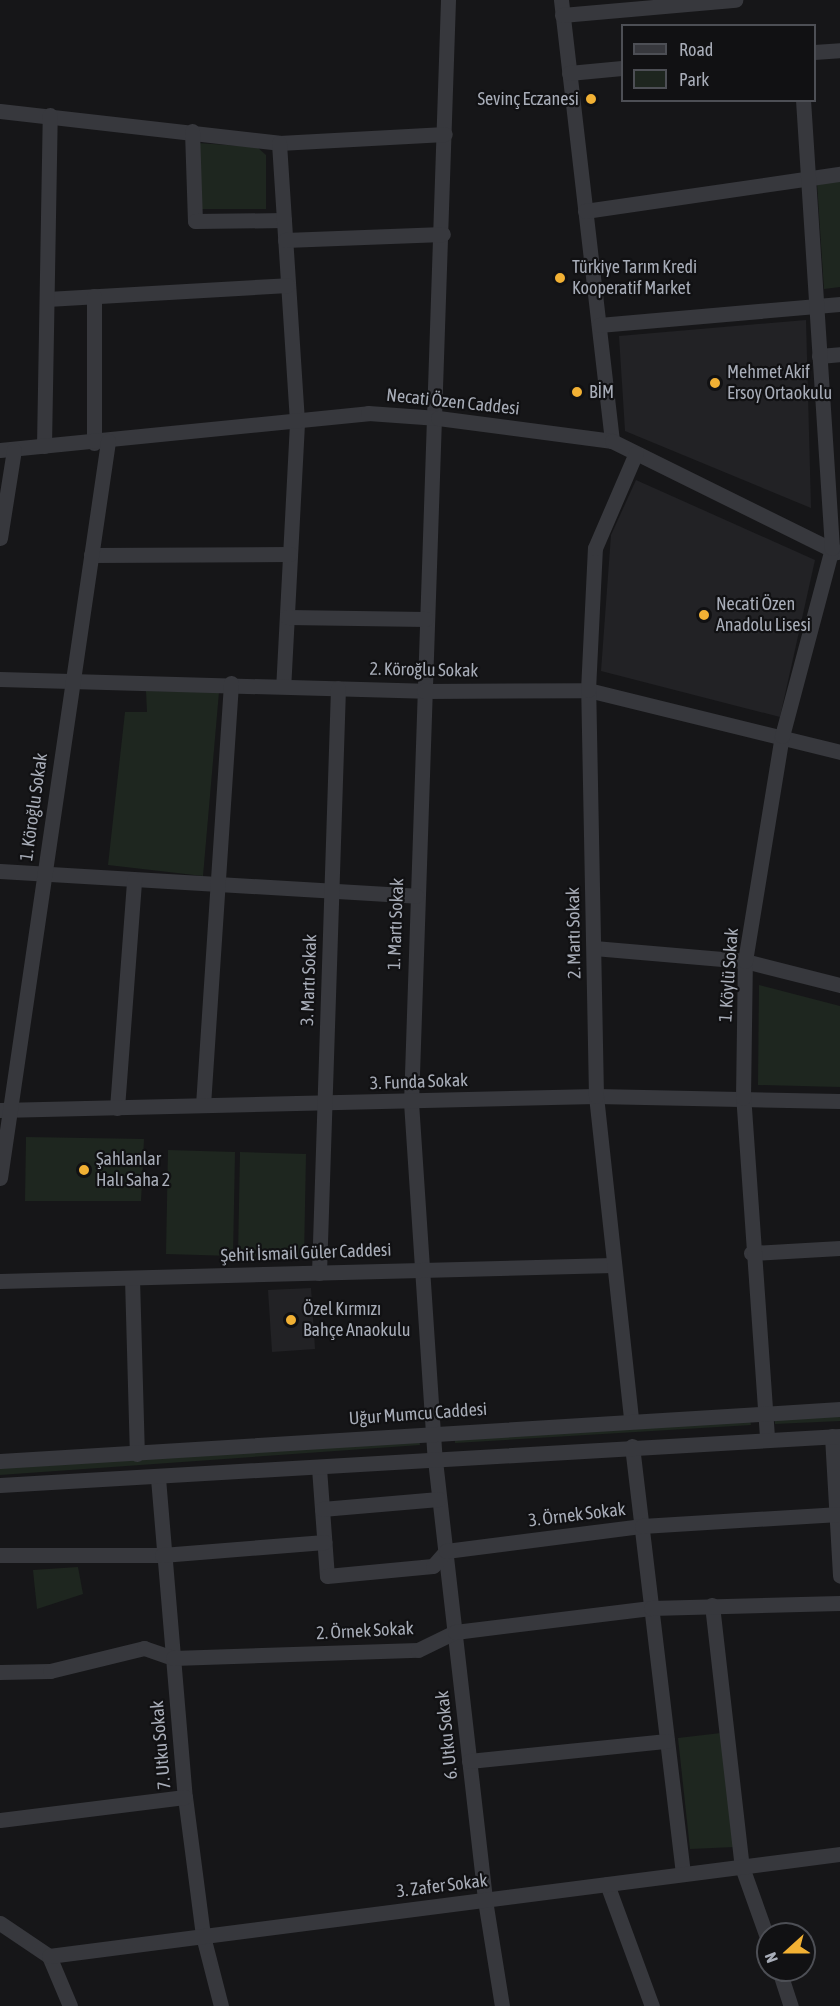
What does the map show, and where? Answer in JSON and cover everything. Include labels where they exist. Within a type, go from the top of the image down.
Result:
[{"type":"street","name":"1. Martı Sokak","points":[[435,1460],[411,1102],[426,619],[438,418],[448,0]]},
{"type":"street","points":[[612,441],[561,8],[735,0]]},
{"type":"street","points":[[816,52],[840,50]]},
{"type":"street","points":[[569,73],[621,68]]},
{"type":"street","name":"1. Köylü Sokak","points":[[767,1437],[751,1253],[743,1098],[746,961],[782,736],[836,551],[833,469],[819,356],[803,102]]},
{"type":"street","points":[[0,111],[192,131],[279,143],[445,134]]},
{"type":"street","points":[[44,446],[50,115]]},
{"type":"street","points":[[192,131],[195,221],[284,220]]},
{"type":"street","points":[[279,143],[297,423],[283,686]]},
{"type":"street","points":[[585,211],[840,174]]},
{"type":"street","points":[[285,240],[443,234]]},
{"type":"street","points":[[47,299],[288,285]]},
{"type":"street","name":"1. Köroğlu Sokak","points":[[0,1178],[5,1109],[45,872],[91,555],[101,442],[94,296]]},
{"type":"street","points":[[599,325],[840,304]]},
{"type":"street","points":[[819,356],[840,354]]},
{"type":"street","name":"Necati Özen Caddesi","points":[[7,450],[297,423],[368,413],[438,418],[612,441],[836,551]]},
{"type":"street","points":[[0,538],[7,450]]},
{"type":"street","name":"2. Martı Sokak","points":[[631,1418],[596,1096],[588,690],[595,548],[636,453]]},
{"type":"street","points":[[91,555],[290,554]]},
{"type":"street","points":[[287,617],[426,619]]},
{"type":"street","name":"2. Köroğlu Sokak","points":[[0,679],[73,678],[424,691],[588,690],[840,752]]},
{"type":"street","points":[[203,1105],[231,683]]},
{"type":"street","name":"3. Martı Sokak","points":[[319,1272],[338,688]]},
{"type":"street","points":[[0,871],[45,872],[218,888],[332,895],[416,896]]},
{"type":"street","points":[[117,1108],[134,880]]},
{"type":"street","points":[[594,948],[746,961],[840,985]]},
{"type":"street","name":"3. Funda Sokak","points":[[5,1109],[325,1104],[596,1096],[840,1101]]},
{"type":"street","points":[[751,1253],[840,1248]]},
{"type":"street","name":"Şehit İsmail Güler Caddesi","points":[[0,1281],[613,1264]]},
{"type":"street","points":[[132,1278],[137,1454]]},
{"type":"street","name":"Uğur Mumcu Caddesi","points":[[0,1461],[137,1454],[631,1418],[840,1409]]},
{"type":"street","points":[[0,1485],[319,1468],[767,1437],[836,1436],[840,1576]]},
{"type":"street","points":[[632,1446],[683,1874]]},
{"type":"street","name":"6. Utku Sokak","points":[[435,1460],[499,2005]]},
{"type":"street","points":[[0,1555],[162,1555],[324,1542],[319,1468]]},
{"type":"street","name":"7. Utku Sokak","points":[[158,1478],[162,1555],[185,1797],[203,1936],[221,2006]]},
{"type":"street","points":[[322,1509],[439,1499]]},
{"type":"street","name":"3. Örnek Sokak","points":[[324,1542],[327,1576],[433,1566],[446,1551],[642,1526],[838,1515]]},
{"type":"street","name":"2. Örnek Sokak","points":[[0,1672],[50,1671],[144,1648],[173,1658],[418,1650],[455,1632],[651,1608],[840,1603]]},
{"type":"street","points":[[712,1605],[742,1867],[762,1922]]},
{"type":"street","points":[[469,1761],[668,1742]]},
{"type":"street","points":[[0,1820],[185,1797]]},
{"type":"street","name":"3. Zafer Sokak","points":[[49,1956],[840,1854]]},
{"type":"street","points":[[607,1884],[652,2006]]},
{"type":"street","points":[[0,1923],[49,1956],[70,2006]]},
{"type":"street","points":[[782,1982],[791,2006]]},
{"type":"shaded area","name":"Mehmet Akif Ersoy Ortaokulu","points":[[806,320],[811,508],[625,431],[619,336]]},
{"type":"shaded area","name":"Necati Özen Anadolu Lisesi","points":[[636,480],[815,560],[780,717],[601,671],[611,535]]},
{"type":"shaded area","name":"Özel Kırmızı Bahçe Anaokulu","points":[[311,1288],[315,1349],[272,1352],[268,1290]]},
{"type":"green space","points":[[198,143],[257,147],[266,155],[266,209],[201,209]]},
{"type":"green space","points":[[840,181],[840,287],[824,289],[817,183]]},
{"type":"green space","points":[[146,691],[219,692],[203,876],[108,865],[125,712],[147,712]]},
{"type":"green space","points":[[759,985],[840,1006],[840,1087],[758,1085]]},
{"type":"green space","name":"Şahlanlar Halı Saha 2","points":[[26,1137],[144,1139],[141,1201],[25,1201]]},
{"type":"green space","name":"Şahlanlar Halı Saha 2","points":[[168,1150],[235,1152],[233,1256],[166,1254]]},
{"type":"green space","points":[[240,1152],[306,1154],[304,1258],[238,1256]]},
{"type":"green space","points":[[840,1415],[840,1421],[775,1424],[775,1418]]},
{"type":"green space","points":[[750,1418],[751,1425],[455,1443],[455,1433]]},
{"type":"green space","points":[[419,1438],[420,1445],[0,1475],[0,1467]]},
{"type":"green space","points":[[78,1567],[83,1594],[37,1609],[33,1570]]},
{"type":"green space","points":[[721,1733],[735,1847],[690,1849],[678,1738]]},
{"type":"place","name":"Sevinç Eczanesi","points":[[591,99]]},
{"type":"place","name":"Türkiye Tarım Kredi Kooperatif Market","points":[[560,278]]},
{"type":"place","name":"Mehmet Akif Ersoy Ortaokulu","points":[[715,383]]},
{"type":"place","name":"BİM","points":[[577,392]]},
{"type":"place","name":"Necati Özen Anadolu Lisesi","points":[[704,615]]},
{"type":"place","name":"Şahlanlar Halı Saha 2","points":[[84,1170]]},
{"type":"place","name":"Özel Kırmızı Bahçe Anaokulu","points":[[291,1320]]}]
